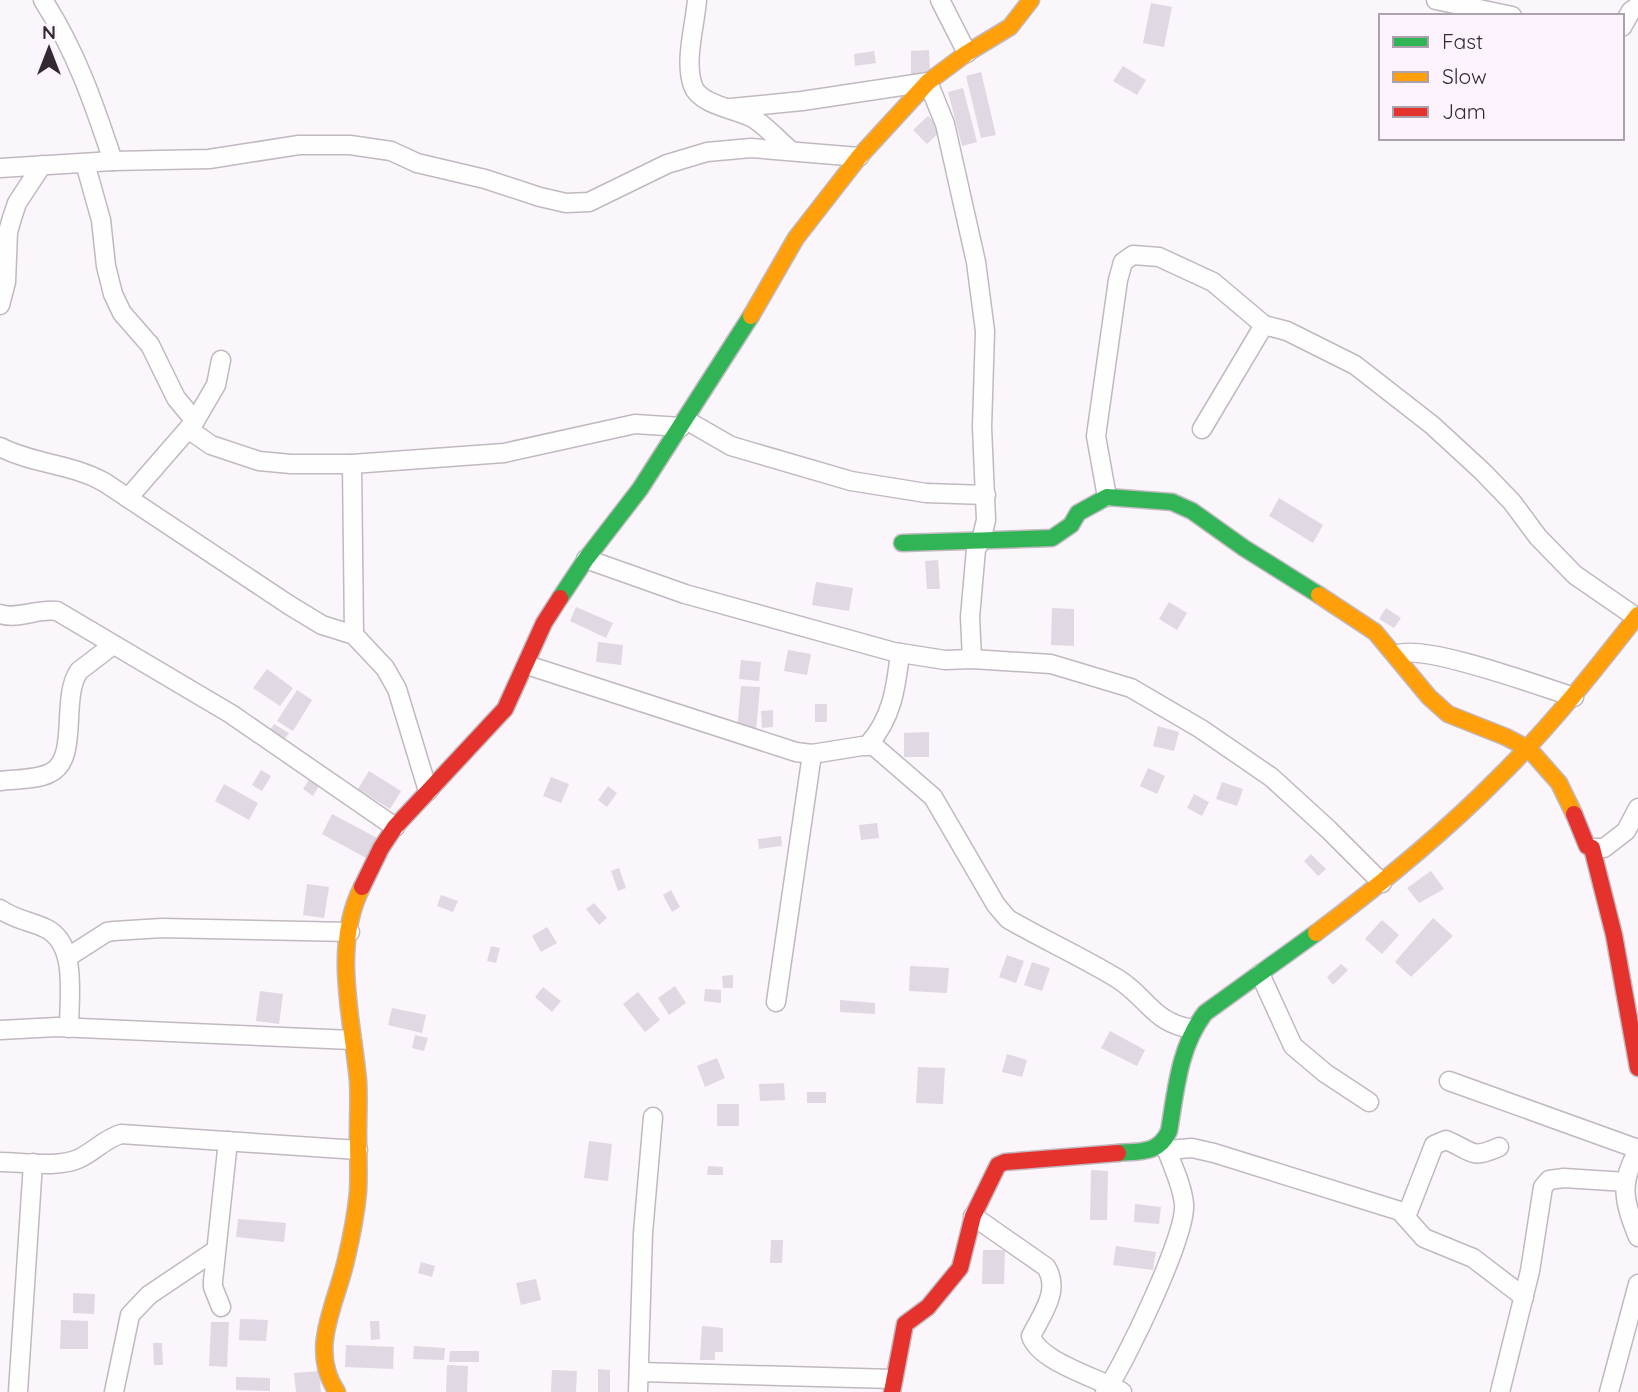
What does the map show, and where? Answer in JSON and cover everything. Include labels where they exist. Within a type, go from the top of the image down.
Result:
[{"type":"street","points":[[43,0],[63,30],[100,116],[113,161]]},
{"type":"street","points":[[697,0],[690,66],[693,88],[704,101],[731,108],[755,120],[790,150]]},
{"type":"street","points":[[940,0],[967,53]]},
{"type":"street","points":[[337,1392],[329,1380],[323,1354],[325,1328],[346,1261],[358,1193],[358,1082],[347,1000],[347,953],[353,904],[381,848],[395,827],[505,709],[544,623],[586,559],[640,489],[683,424],[761,301],[796,238],[859,157],[928,82],[967,53],[1010,27],[1031,0]]},
{"type":"street","points":[[1436,0],[1502,14]]},
{"type":"street","points":[[1624,24],[1638,6]]},
{"type":"street","points":[[731,108],[802,101],[928,82]]},
{"type":"street","points":[[928,82],[946,124],[976,261],[985,331],[982,427],[986,520],[981,541],[976,549],[970,617],[972,659]]},
{"type":"street","points":[[0,168],[113,161],[209,159],[299,145],[350,145],[391,151],[418,163],[566,203],[589,202],[667,164],[707,152],[751,148],[859,157]]},
{"type":"street","points":[[85,163],[101,220],[106,267],[113,294],[122,313],[150,345],[191,425],[211,445],[259,461],[352,464],[504,453],[635,424],[683,424],[731,446],[851,481],[926,493],[986,495]]},
{"type":"street","points":[[0,305],[6,282],[8,232],[12,218],[17,203],[41,165]]},
{"type":"street","points":[[972,1216],[1046,1267],[1052,1276],[1051,1294],[1031,1336],[1034,1345],[1046,1356],[1112,1390],[1182,1225],[1184,1203],[1165,1146],[1182,1059],[1193,1029],[1205,1013],[1382,883],[1499,778],[1574,697],[1637,616],[1575,575],[1538,537],[1512,502],[1482,471],[1432,425],[1382,385],[1355,365],[1287,331],[1264,325],[1213,282],[1159,257],[1133,255],[1123,261],[1097,436],[1107,497]]},
{"type":"street","points":[[1202,429],[1264,325]]},
{"type":"street","points":[[128,498],[191,425],[216,385],[221,360]]},
{"type":"street","points":[[0,447],[30,460],[84,472],[322,625],[355,635],[385,667],[397,689],[428,791]]},
{"type":"street","points":[[352,464],[355,635]]},
{"type":"street","points":[[902,543],[1052,538],[1071,525],[1078,513],[1107,497],[1172,502],[1192,511],[1244,548],[1380,635],[1442,710],[1527,746],[1567,793],[1587,846],[1604,848],[1626,831],[1638,808]]},
{"type":"street","points":[[586,559],[721,605],[900,653],[945,660],[1051,664],[1131,688],[1201,729],[1271,777],[1382,883]]},
{"type":"street","points":[[0,614],[9,616],[46,610],[57,611],[231,714],[395,827]]},
{"type":"street","points":[[0,781],[47,775],[60,767],[65,758],[71,690],[75,676],[113,645]]},
{"type":"street","points":[[1396,655],[1405,651],[1445,657],[1574,697]]},
{"type":"street","points":[[868,745],[888,715],[900,653]]},
{"type":"street","points":[[527,665],[796,752],[812,754],[874,746],[933,797],[996,905],[1008,919],[1117,979],[1174,1026],[1193,1029]]},
{"type":"street","points":[[776,1002],[812,754]]},
{"type":"street","points":[[1592,848],[1614,935],[1638,1068]]},
{"type":"street","points":[[0,909],[8,915],[52,932],[62,942],[68,957],[69,1028]]},
{"type":"street","points":[[68,957],[107,932],[114,931],[162,928],[349,932]]},
{"type":"street","points":[[1260,974],[1293,1046],[1325,1073],[1369,1102]]},
{"type":"street","points":[[0,1030],[69,1028],[352,1041]]},
{"type":"street","points":[[1449,1081],[1638,1150],[1631,1163],[1629,1192],[1638,1237]]},
{"type":"street","points":[[638,1392],[643,1233],[653,1117]]},
{"type":"street","points":[[0,1162],[64,1163],[79,1159],[102,1142],[121,1134],[358,1150]]},
{"type":"street","points":[[1406,1217],[1434,1145],[1446,1140],[1470,1153],[1482,1155],[1500,1147]]},
{"type":"street","points":[[221,1307],[213,1287],[228,1141]]},
{"type":"street","points":[[640,1371],[892,1385],[905,1324],[928,1307],[960,1268],[972,1216],[995,1170],[1004,1162],[1148,1150],[1165,1146],[1214,1153],[1399,1211],[1424,1238],[1473,1258],[1524,1297]]},
{"type":"street","points":[[18,1392],[33,1163]]},
{"type":"street","points":[[1500,1392],[1524,1297],[1544,1187],[1549,1180],[1564,1178],[1629,1192]]},
{"type":"street","points":[[114,1392],[130,1315],[149,1295],[216,1250]]},
{"type":"street","points":[[1609,1392],[1638,1284]]},
{"type":"building","points":[[1151,3],[1172,7],[1164,47],[1143,43]]},
{"type":"building","points":[[929,50],[930,74],[911,75],[911,51]]},
{"type":"building","points":[[874,51],[876,63],[855,66],[854,54]]},
{"type":"building","points":[[1123,66],[1146,80],[1137,95],[1113,81]]},
{"type":"building","points":[[981,72],[996,135],[981,138],[966,76]]},
{"type":"building","points":[[963,88],[977,142],[962,146],[948,92]]},
{"type":"building","points":[[928,116],[942,130],[927,144],[913,130]]},
{"type":"building","points":[[1279,498],[1323,525],[1313,543],[1269,516]]},
{"type":"building","points":[[938,560],[940,589],[927,589],[925,561]]},
{"type":"building","points":[[816,582],[853,588],[849,611],[812,605]]},
{"type":"building","points":[[1169,602],[1187,613],[1177,630],[1159,619]]},
{"type":"building","points":[[576,607],[613,623],[606,638],[570,621]]},
{"type":"building","points":[[1052,608],[1074,609],[1074,646],[1051,645]]},
{"type":"building","points":[[1386,608],[1401,618],[1394,628],[1379,619]]},
{"type":"building","points":[[598,642],[623,645],[621,665],[596,662]]},
{"type":"building","points":[[788,650],[811,654],[807,675],[784,671]]},
{"type":"building","points":[[741,660],[761,662],[759,681],[739,679]]},
{"type":"building","points":[[267,669],[293,688],[280,706],[253,688]]},
{"type":"building","points":[[741,686],[760,687],[756,732],[737,731]]},
{"type":"building","points":[[297,690],[312,700],[293,731],[277,721]]},
{"type":"building","points":[[815,704],[827,704],[827,722],[815,722]]},
{"type":"building","points":[[773,710],[773,727],[762,728],[761,711]]},
{"type":"building","points":[[274,724],[289,733],[283,741],[269,732]]},
{"type":"building","points":[[1158,726],[1179,732],[1174,751],[1153,746]]},
{"type":"building","points":[[929,732],[929,757],[904,757],[904,733]]},
{"type":"building","points":[[1148,768],[1165,776],[1157,794],[1140,786]]},
{"type":"building","points":[[261,770],[271,776],[262,791],[252,785]]},
{"type":"building","points":[[369,771],[401,791],[390,809],[358,789]]},
{"type":"building","points":[[551,777],[569,784],[561,803],[543,796]]},
{"type":"building","points":[[310,778],[320,784],[313,796],[303,789]]},
{"type":"building","points":[[1222,782],[1243,789],[1237,806],[1216,799]]},
{"type":"building","points":[[224,784],[258,803],[249,820],[215,801]]},
{"type":"building","points":[[608,786],[617,793],[607,807],[598,800]]},
{"type":"building","points":[[1194,794],[1209,802],[1202,816],[1187,808]]},
{"type":"building","points":[[332,814],[379,839],[368,859],[322,834]]},
{"type":"building","points":[[877,823],[879,838],[861,840],[859,825]]},
{"type":"building","points":[[781,836],[782,846],[759,849],[758,839]]},
{"type":"building","points":[[1311,854],[1326,869],[1318,876],[1304,861]]},
{"type":"building","points":[[619,868],[626,888],[618,891],[611,871]]},
{"type":"building","points":[[1431,871],[1444,889],[1419,903],[1407,888]]},
{"type":"building","points":[[307,884],[329,887],[324,918],[303,915]]},
{"type":"building","points":[[671,890],[680,907],[672,912],[663,895]]},
{"type":"building","points":[[441,895],[458,901],[453,912],[437,906]]},
{"type":"building","points":[[594,903],[607,918],[599,925],[586,909]]},
{"type":"building","points":[[1433,918],[1453,936],[1411,977],[1395,962]]},
{"type":"building","points":[[1382,920],[1399,935],[1382,954],[1365,939]]},
{"type":"building","points":[[547,927],[557,943],[541,952],[532,936]]},
{"type":"building","points":[[491,946],[500,948],[496,963],[487,961]]},
{"type":"building","points":[[1007,955],[1024,961],[1016,983],[999,977]]},
{"type":"building","points":[[1032,962],[1050,968],[1042,991],[1024,985]]},
{"type":"building","points":[[1341,964],[1348,970],[1333,985],[1327,977]]},
{"type":"building","points":[[910,966],[949,968],[947,993],[909,991]]},
{"type":"building","points":[[733,975],[733,988],[723,988],[722,976]]},
{"type":"building","points":[[675,986],[686,1003],[669,1015],[658,998]]},
{"type":"building","points":[[543,987],[561,1001],[552,1012],[535,997]]},
{"type":"building","points":[[705,989],[721,990],[721,1003],[704,1001]]},
{"type":"building","points":[[260,991],[283,994],[279,1024],[256,1021]]},
{"type":"building","points":[[638,992],[660,1020],[645,1032],[623,1004]]},
{"type":"building","points":[[840,1000],[875,1003],[875,1014],[840,1012]]},
{"type":"building","points":[[392,1008],[426,1015],[422,1033],[388,1025]]},
{"type":"building","points":[[1110,1031],[1145,1050],[1137,1066],[1101,1048]]},
{"type":"building","points":[[415,1035],[428,1038],[424,1051],[412,1048]]},
{"type":"building","points":[[1007,1054],[1027,1060],[1022,1077],[1002,1072]]},
{"type":"building","points":[[717,1058],[725,1078],[705,1087],[697,1066]]},
{"type":"building","points":[[918,1067],[945,1068],[943,1104],[916,1103]]},
{"type":"building","points":[[784,1083],[785,1100],[760,1101],[759,1084]]},
{"type":"building","points":[[807,1092],[826,1092],[826,1103],[807,1103]]},
{"type":"building","points":[[717,1104],[739,1104],[739,1126],[717,1126]]},
{"type":"building","points":[[589,1141],[612,1144],[608,1181],[584,1178]]},
{"type":"building","points":[[708,1166],[723,1167],[723,1175],[707,1175]]},
{"type":"building","points":[[1091,1170],[1108,1171],[1107,1220],[1090,1220]]},
{"type":"building","points":[[1135,1204],[1161,1207],[1159,1224],[1134,1222]]},
{"type":"building","points":[[238,1219],[286,1223],[284,1242],[236,1237]]},
{"type":"building","points":[[771,1240],[783,1240],[782,1263],[770,1263]]},
{"type":"building","points":[[1116,1246],[1156,1252],[1153,1270],[1113,1265]]},
{"type":"building","points":[[983,1250],[1005,1250],[1004,1284],[982,1284]]},
{"type":"building","points":[[421,1262],[435,1266],[432,1277],[418,1273]]},
{"type":"building","points":[[536,1279],[541,1300],[521,1305],[516,1283]]},
{"type":"building","points":[[73,1293],[95,1294],[94,1314],[73,1313]]},
{"type":"building","points":[[240,1319],[268,1320],[266,1341],[239,1340]]},
{"type":"building","points":[[61,1320],[88,1321],[88,1349],[60,1349]]},
{"type":"building","points":[[370,1321],[379,1321],[380,1339],[371,1340]]},
{"type":"building","points":[[211,1322],[229,1322],[227,1367],[209,1366]]},
{"type":"building","points":[[702,1326],[723,1328],[723,1352],[715,1352],[715,1360],[700,1360]]},
{"type":"building","points":[[153,1343],[162,1343],[163,1365],[154,1365]]},
{"type":"building","points":[[346,1345],[394,1347],[393,1369],[345,1367]]},
{"type":"building","points":[[414,1346],[445,1348],[444,1360],[413,1359]]},
{"type":"building","points":[[450,1351],[479,1351],[479,1362],[449,1362]]},
{"type":"building","points":[[447,1365],[468,1366],[467,1392],[446,1392]]},
{"type":"building","points":[[598,1369],[610,1370],[610,1392],[598,1392]]},
{"type":"building","points":[[552,1370],[577,1371],[576,1392],[551,1392]]},
{"type":"building","points":[[319,1371],[321,1392],[296,1392],[294,1373]]},
{"type":"building","points":[[236,1377],[270,1378],[270,1391],[236,1390]]},
{"type":"traffic: fast","points":[[560,598],[586,559],[640,489],[751,316]]},
{"type":"traffic: fast","points":[[902,543],[1052,538],[1071,525],[1078,513],[1107,497],[1172,502],[1192,511],[1244,548],[1319,595]]},
{"type":"traffic: fast","points":[[1118,1153],[1148,1150],[1165,1138],[1169,1131],[1184,1054],[1205,1013],[1316,933]]},
{"type":"traffic: slow","points":[[751,316],[796,238],[859,157],[928,82],[967,53],[1010,27],[1031,0]]},
{"type":"traffic: slow","points":[[1319,595],[1375,632],[1429,697],[1448,714],[1529,749],[1559,783],[1574,814]]},
{"type":"traffic: slow","points":[[1316,933],[1410,858],[1478,798],[1554,719],[1638,615]]},
{"type":"traffic: slow","points":[[337,1392],[329,1376],[324,1343],[348,1252],[358,1192],[358,1080],[346,982],[346,958],[353,910],[362,887]]},
{"type":"traffic: jam","points":[[362,887],[381,848],[395,827],[505,709],[544,623],[560,598]]},
{"type":"traffic: jam","points":[[1574,814],[1587,846],[1592,848],[1614,935],[1638,1068]]},
{"type":"traffic: jam","points":[[892,1392],[905,1324],[928,1307],[960,1268],[973,1216],[998,1165],[1005,1162],[1118,1153]]}]
